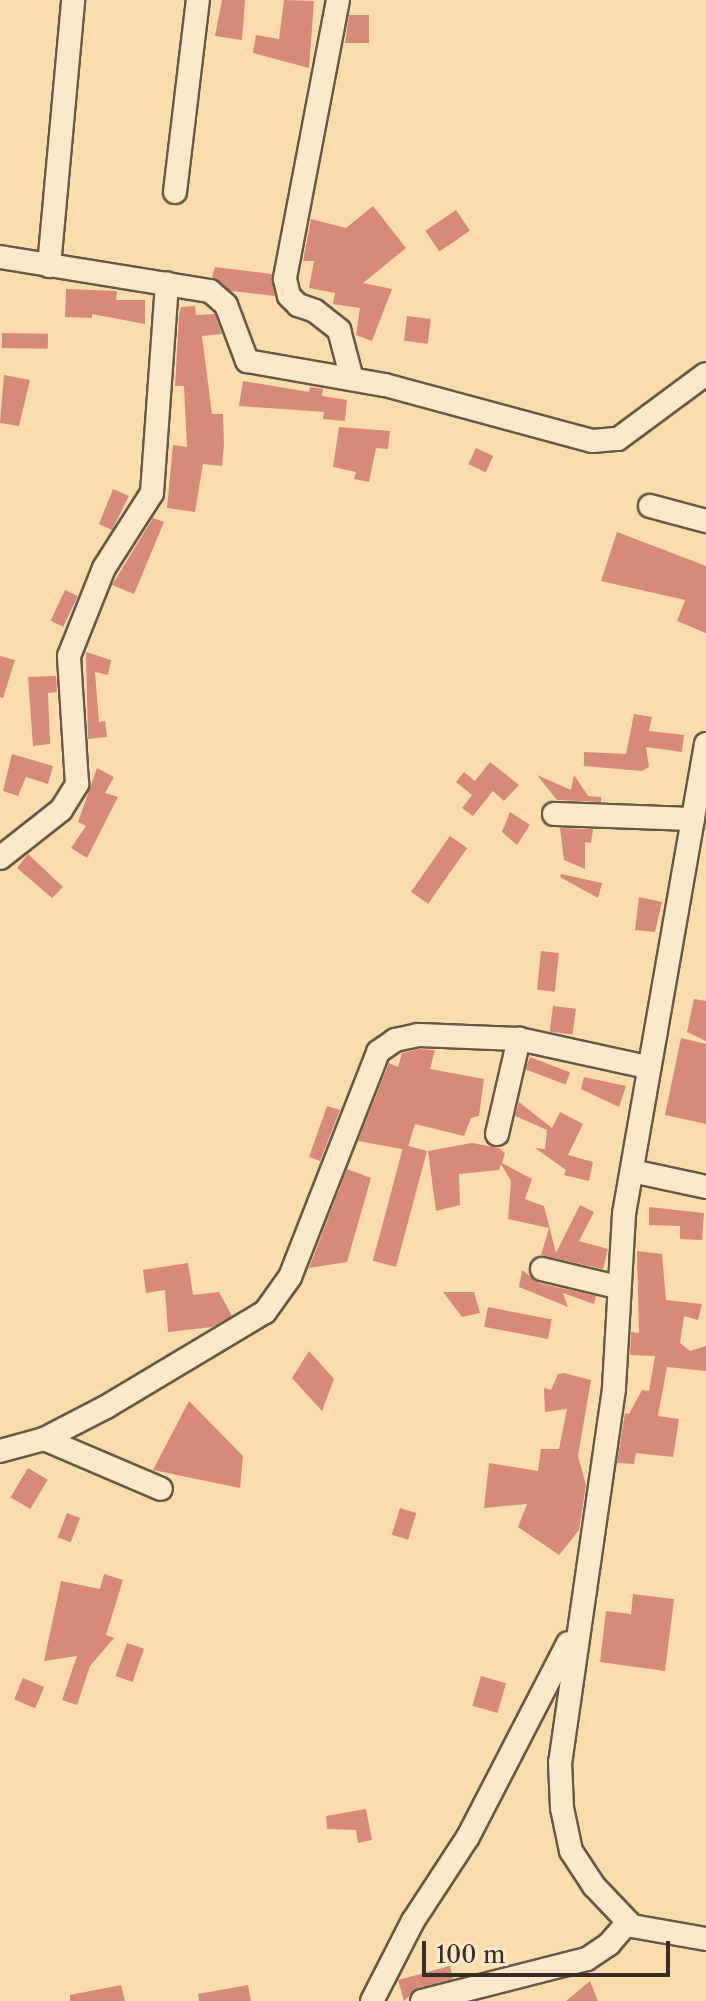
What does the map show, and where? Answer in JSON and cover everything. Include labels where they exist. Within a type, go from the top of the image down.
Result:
[{"type":"street","points":[[49,266],[73,0]]},
{"type":"street","points":[[175,192],[198,0]]},
{"type":"street","points":[[338,0],[285,279],[289,296],[298,305],[315,311],[339,330],[352,379]]},
{"type":"street","points":[[0,257],[210,291],[226,305],[247,361],[352,379],[593,441],[618,439],[706,374]]},
{"type":"street","points":[[0,858],[61,810],[77,784],[69,656],[104,568],[152,493],[167,284]]},
{"type":"street","points":[[650,506],[706,521]]},
{"type":"street","points":[[706,744],[647,1067],[632,1171],[617,1287],[614,1389],[576,1628],[560,1762],[562,1808],[571,1851],[628,1922],[645,1932],[706,1939]]},
{"type":"street","points":[[554,814],[693,819]]},
{"type":"street","points":[[0,1451],[44,1439],[265,1312],[290,1277],[378,1052],[395,1040],[418,1035],[519,1039],[647,1067]]},
{"type":"street","points":[[497,1134],[519,1039]]},
{"type":"street","points":[[632,1171],[706,1187]]},
{"type":"street","points":[[542,1269],[617,1287]]},
{"type":"street","points":[[44,1439],[161,1489]]},
{"type":"street","points":[[372,2001],[413,1921],[468,1837],[576,1628]]},
{"type":"street","points":[[422,2001],[587,1959],[609,1944],[628,1922]]},
{"type":"building","points":[[222,0],[245,0],[242,40],[215,36]]},
{"type":"building","points":[[284,0],[314,1],[309,68],[253,53],[256,35],[279,39]]},
{"type":"building","points":[[349,15],[369,15],[369,43],[345,43]]},
{"type":"building","points":[[373,206],[406,248],[363,283],[392,289],[372,341],[356,335],[360,308],[333,304],[335,293],[309,288],[314,261],[303,261],[311,219],[346,228]]},
{"type":"building","points":[[456,210],[470,231],[439,251],[425,231]]},
{"type":"building","points":[[215,267],[272,274],[275,296],[231,291],[212,277]]},
{"type":"building","points":[[66,289],[117,291],[116,300],[145,300],[145,324],[92,314],[92,318],[65,317]]},
{"type":"building","points":[[195,306],[196,315],[215,314],[222,334],[202,336],[212,414],[223,414],[224,444],[222,466],[203,464],[195,512],[167,508],[173,445],[187,447],[184,386],[175,386],[179,315],[181,307]]},
{"type":"building","points":[[407,316],[431,319],[428,344],[404,341]]},
{"type":"building","points":[[2,333],[48,334],[48,349],[2,348]]},
{"type":"building","points":[[4,375],[30,380],[19,426],[0,423]]},
{"type":"building","points":[[243,381],[309,392],[310,387],[323,389],[322,396],[347,400],[345,421],[323,419],[324,412],[239,406]]},
{"type":"building","points":[[339,427],[390,431],[388,449],[376,448],[369,482],[354,479],[356,472],[333,467]]},
{"type":"building","points":[[476,448],[493,456],[486,472],[468,464]]},
{"type":"building","points":[[113,489],[129,496],[112,530],[99,524]]},
{"type":"building","points":[[153,518],[164,522],[134,594],[112,585]]},
{"type":"building","points":[[617,532],[706,566],[706,633],[677,621],[685,600],[601,581]]},
{"type":"building","points":[[65,590],[78,596],[63,627],[51,621]]},
{"type":"building","points":[[86,652],[111,660],[108,675],[95,672],[99,722],[105,721],[107,737],[88,739]]},
{"type":"building","points":[[0,656],[15,660],[3,698],[0,697]]},
{"type":"building","points":[[56,676],[57,692],[48,693],[50,744],[33,746],[28,677]]},
{"type":"building","points":[[634,714],[652,717],[649,731],[684,735],[682,752],[646,747],[649,767],[642,771],[584,766],[584,752],[626,754]]},
{"type":"building","points":[[12,754],[53,766],[48,784],[26,777],[18,796],[3,791]]},
{"type":"building","points":[[490,762],[519,785],[504,801],[493,791],[473,816],[462,808],[472,795],[456,782],[464,772],[475,781]]},
{"type":"building","points":[[97,768],[114,777],[105,793],[118,797],[87,858],[71,848],[86,826],[78,822]]},
{"type":"building","points":[[537,775],[571,790],[574,775],[588,796],[601,797],[601,802],[557,800]]},
{"type":"building","points":[[510,812],[530,825],[517,845],[502,832]]},
{"type":"building","points":[[560,828],[593,829],[591,843],[585,842],[585,869],[564,860]]},
{"type":"building","points":[[450,836],[467,848],[428,904],[411,892]]},
{"type":"building","points":[[28,854],[63,887],[52,898],[17,868]]},
{"type":"building","points":[[561,874],[602,883],[598,898],[560,877]]},
{"type":"building","points":[[639,897],[662,902],[655,932],[635,930]]},
{"type":"building","points":[[541,951],[559,953],[555,992],[537,990]]},
{"type":"building","points":[[694,999],[706,1001],[706,1041],[687,1032]]},
{"type":"building","points":[[553,1006],[576,1009],[573,1035],[550,1032]]},
{"type":"building","points":[[681,1038],[706,1044],[706,1124],[665,1115]]},
{"type":"building","points":[[419,1049],[435,1050],[430,1069],[484,1079],[479,1116],[471,1118],[464,1136],[415,1124],[407,1150],[358,1141],[389,1063],[398,1067],[402,1053]]},
{"type":"building","points":[[530,1057],[570,1072],[565,1085],[525,1069]]},
{"type":"building","points":[[584,1077],[626,1086],[619,1107],[581,1089]]},
{"type":"building","points":[[519,1102],[552,1128],[560,1112],[583,1124],[568,1155],[593,1162],[589,1181],[564,1175],[566,1170],[535,1148],[545,1149],[547,1130],[515,1116]]},
{"type":"building","points":[[327,1106],[340,1110],[320,1161],[309,1157]]},
{"type":"building","points":[[472,1143],[499,1148],[505,1153],[502,1163],[532,1179],[525,1199],[544,1206],[556,1253],[580,1205],[594,1212],[579,1241],[608,1249],[603,1269],[541,1255],[549,1228],[508,1219],[511,1181],[501,1164],[499,1170],[459,1174],[460,1205],[436,1211],[428,1151]]},
{"type":"building","points":[[404,1145],[427,1151],[396,1267],[373,1261]]},
{"type":"building","points":[[347,1169],[371,1178],[347,1262],[309,1268]]},
{"type":"building","points":[[649,1207],[704,1213],[702,1240],[680,1239],[680,1226],[649,1225]]},
{"type":"building","points":[[637,1251],[662,1254],[666,1300],[702,1304],[698,1320],[684,1316],[680,1343],[690,1351],[706,1346],[706,1371],[667,1367],[658,1416],[679,1419],[673,1457],[636,1453],[634,1464],[617,1463],[625,1413],[629,1414],[642,1390],[649,1391],[655,1356],[630,1355],[631,1332],[639,1333]]},
{"type":"building","points":[[188,1263],[193,1295],[219,1292],[232,1316],[212,1327],[168,1332],[165,1290],[146,1293],[143,1270]]},
{"type":"building","points":[[522,1270],[539,1283],[596,1296],[594,1304],[563,1293],[568,1307],[519,1287]]},
{"type":"building","points":[[443,1292],[474,1292],[480,1313],[462,1317]]},
{"type":"building","points":[[488,1307],[552,1319],[548,1339],[484,1327]]},
{"type":"building","points":[[309,1351],[334,1379],[322,1411],[292,1378]]},
{"type":"building","points":[[558,1374],[591,1380],[578,1456],[586,1485],[579,1530],[559,1555],[518,1527],[527,1504],[484,1508],[489,1463],[538,1471],[541,1449],[559,1449],[567,1409],[545,1412],[544,1388],[551,1390]]},
{"type":"building","points":[[189,1401],[243,1456],[240,1488],[153,1470]]},
{"type":"building","points":[[28,1468],[48,1480],[30,1509],[10,1497]]},
{"type":"building","points":[[400,1508],[416,1513],[408,1540],[392,1535]]},
{"type":"building","points":[[67,1513],[80,1518],[71,1542],[58,1537]]},
{"type":"building","points":[[104,1574],[123,1580],[106,1635],[114,1638],[90,1666],[77,1705],[62,1700],[77,1656],[44,1661],[61,1581],[100,1589]]},
{"type":"building","points":[[633,1594],[674,1599],[665,1671],[600,1662],[606,1611],[631,1614]]},
{"type":"building","points":[[127,1643],[144,1649],[133,1682],[116,1676]]},
{"type":"building","points":[[481,1676],[506,1683],[497,1713],[472,1706]]},
{"type":"building","points":[[23,1678],[44,1687],[35,1708],[14,1699]]},
{"type":"building","points":[[366,1809],[372,1840],[358,1843],[356,1830],[327,1829],[326,1816]]},
{"type":"building","points":[[450,1966],[453,1979],[418,1988],[404,2001],[398,1980]]},
{"type":"building","points":[[590,1981],[598,2001],[566,2001]]},
{"type":"building","points":[[121,1985],[125,2001],[70,2001],[70,1995]]},
{"type":"building","points":[[248,1985],[251,2001],[199,2001],[198,1994]]}]
